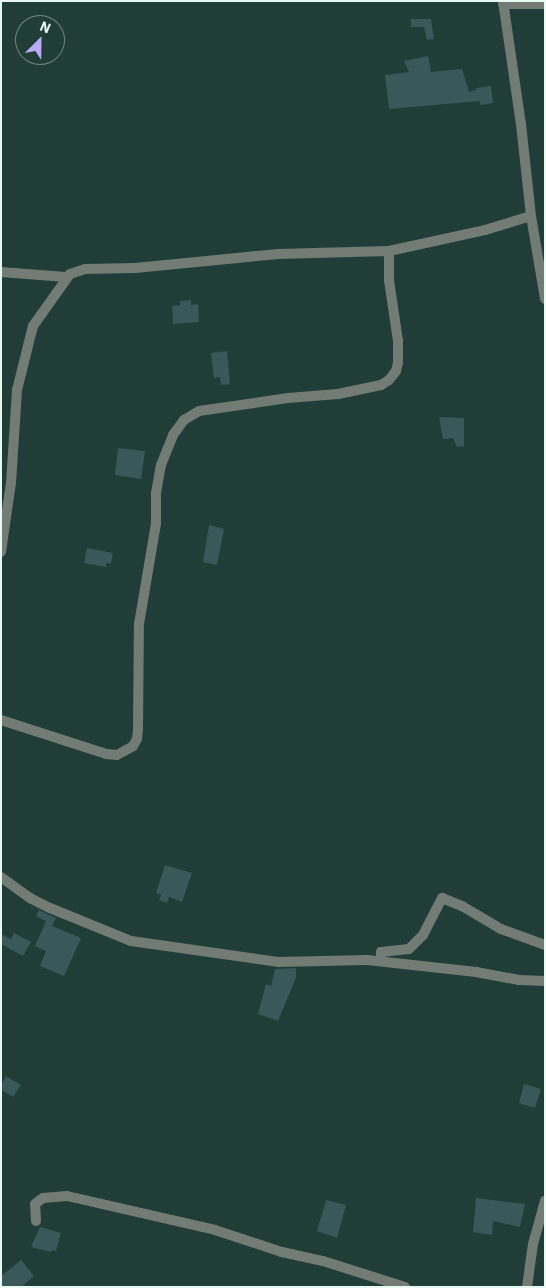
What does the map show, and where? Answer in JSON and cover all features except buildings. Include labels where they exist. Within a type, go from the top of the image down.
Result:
[{"type":"street","points":[[545,4],[503,2],[521,124],[531,216],[545,299]]},
{"type":"street","points":[[1,272],[66,277],[85,269],[135,268],[278,254],[389,251],[485,230],[531,216]]},
{"type":"street","points":[[1,720],[106,754],[117,755],[133,746],[137,739],[139,719],[138,624],[156,524],[156,493],[161,465],[172,435],[184,420],[199,411],[288,398],[338,394],[381,385],[389,380],[396,370],[398,362],[398,341],[389,280],[389,251]]},
{"type":"street","points":[[1,552],[12,483],[17,390],[33,326],[66,277]]},
{"type":"street","points":[[1,877],[30,898],[50,908],[131,941],[278,962],[381,961],[476,972],[519,980],[545,981]]},
{"type":"street","points":[[381,961],[381,952],[409,948],[423,935],[442,898],[462,906],[501,929],[545,945]]},
{"type":"street","points":[[36,1221],[35,1204],[43,1198],[67,1196],[215,1230],[282,1252],[323,1261],[405,1287]]},
{"type":"street","points":[[527,1287],[532,1244],[545,1201]]}]
